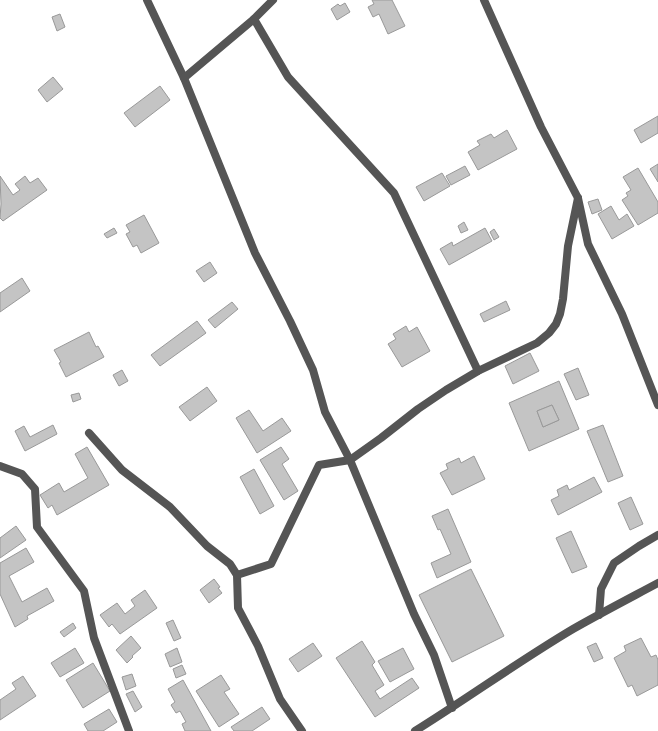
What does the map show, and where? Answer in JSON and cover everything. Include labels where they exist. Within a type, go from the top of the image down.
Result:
[{"type":"street","points":[[147,0],[184,78],[255,253],[313,370],[325,412],[350,460],[414,614],[434,655],[452,708]]},
{"type":"street","points":[[184,78],[254,19],[273,0]]},
{"type":"street","points":[[484,0],[541,127],[578,198],[588,244],[622,314],[658,405]]},
{"type":"street","points":[[254,19],[288,78],[394,193],[478,371]]},
{"type":"street","points":[[237,575],[271,564],[319,466],[350,460],[446,390],[478,371],[537,343],[549,333],[556,324],[560,314],[568,246],[578,198]]},
{"type":"street","points":[[89,433],[122,470],[170,506],[206,546],[230,564],[237,575],[238,608],[258,646],[280,699],[302,731]]},
{"type":"street","points":[[0,466],[22,474],[35,489],[37,527],[84,591],[94,638],[129,731]]},
{"type":"street","points":[[599,615],[601,589],[614,563],[658,535]]},
{"type":"street","points":[[415,731],[452,708],[501,674],[573,629],[658,583]]},
{"type":"building","points":[[372,0],[392,0],[405,26],[388,34],[379,14],[373,17],[368,7],[374,4]]},
{"type":"building","points":[[345,3],[350,12],[337,20],[331,9],[338,4],[340,6]]},
{"type":"building","points":[[60,14],[65,27],[57,31],[52,17]]},
{"type":"building","points":[[53,77],[63,89],[47,102],[38,90]]},
{"type":"building","points":[[160,86],[170,100],[135,127],[124,113]]},
{"type":"building","points":[[658,116],[658,133],[641,143],[634,130]]},
{"type":"building","points":[[507,130],[517,149],[478,170],[468,152],[480,145],[477,141],[491,134],[494,138]]},
{"type":"building","points":[[658,164],[658,182],[650,169]]},
{"type":"building","points":[[465,166],[470,175],[451,185],[446,176]]},
{"type":"building","points":[[638,168],[658,202],[658,213],[638,225],[622,200],[628,196],[626,193],[631,190],[623,177]]},
{"type":"building","points":[[442,173],[450,186],[424,201],[416,187]]},
{"type":"building","points":[[0,176],[13,195],[20,190],[15,184],[25,176],[30,183],[38,178],[47,190],[3,221],[0,218]]},
{"type":"building","points":[[598,199],[602,210],[592,214],[588,202]]},
{"type":"building","points":[[611,206],[619,220],[627,214],[634,226],[612,239],[598,214]]},
{"type":"building","points":[[144,215],[159,243],[141,253],[137,245],[133,247],[126,234],[130,232],[126,225]]},
{"type":"building","points":[[464,222],[468,230],[461,233],[458,226]]},
{"type":"building","points":[[114,228],[117,233],[107,238],[104,234]]},
{"type":"building","points":[[485,228],[492,241],[449,265],[440,249],[452,242],[453,246]]},
{"type":"building","points":[[494,229],[499,237],[494,240],[490,232]]},
{"type":"building","points":[[210,262],[217,273],[204,282],[196,271]]},
{"type":"building","points":[[22,278],[30,291],[0,312],[0,293]]},
{"type":"building","points":[[506,301],[510,310],[484,322],[480,314]]},
{"type":"building","points":[[232,302],[238,309],[215,328],[208,320]]},
{"type":"building","points":[[197,321],[206,333],[160,366],[151,355]]},
{"type":"building","points":[[406,326],[409,332],[417,327],[430,351],[402,367],[388,344],[396,339],[393,334]]},
{"type":"building","points":[[89,332],[96,347],[98,346],[104,357],[66,377],[59,363],[61,362],[54,350]]},
{"type":"building","points":[[530,353],[539,371],[513,384],[505,366]]},
{"type":"building","points":[[578,368],[589,395],[576,400],[564,374]]},
{"type":"building","points":[[122,370],[128,381],[119,386],[113,375]]},
{"type":"building","points":[[559,381],[579,429],[529,451],[509,403]],"holes":[[[552,405],[559,420],[543,427],[537,411]]]},
{"type":"building","points":[[207,387],[217,401],[190,421],[179,407]]},
{"type":"building","points":[[79,393],[81,399],[73,402],[71,395]]},
{"type":"building","points":[[552,405],[559,420],[543,427],[537,411]]},
{"type":"building","points":[[249,410],[263,431],[282,418],[291,431],[257,453],[236,418]]},
{"type":"building","points":[[53,425],[57,434],[25,451],[15,431],[24,426],[30,437]]},
{"type":"building","points":[[603,425],[623,476],[608,482],[587,431]]},
{"type":"building","points":[[87,447],[109,485],[57,515],[52,505],[48,508],[40,495],[59,483],[64,492],[88,478],[75,454]]},
{"type":"building","points":[[281,447],[289,459],[282,464],[298,491],[284,500],[260,460]]},
{"type":"building","points":[[474,456],[485,479],[452,495],[440,473],[448,469],[446,464],[459,458],[461,463]]},
{"type":"building","points":[[254,469],[274,506],[260,514],[240,477]]},
{"type":"building","points":[[594,477],[602,492],[558,515],[551,500],[559,496],[557,490],[567,485],[569,490]]},
{"type":"building","points":[[631,497],[643,524],[630,530],[618,503]]},
{"type":"building","points":[[448,509],[471,562],[437,578],[431,563],[451,554],[440,529],[438,530],[432,516]]},
{"type":"building","points":[[16,526],[26,540],[0,558],[0,538]]},
{"type":"building","points":[[571,531],[587,567],[572,573],[556,538]]},
{"type":"building","points":[[26,548],[34,562],[9,576],[22,602],[47,588],[54,601],[27,616],[28,619],[15,627],[0,594],[0,563]]},
{"type":"building","points":[[471,569],[504,636],[452,662],[419,595]]},
{"type":"building","points":[[214,579],[220,587],[218,588],[222,593],[209,603],[200,590]]},
{"type":"building","points":[[145,590],[157,608],[120,634],[112,624],[109,627],[100,615],[117,603],[125,614],[135,606],[131,600]]},
{"type":"building","points":[[173,620],[181,638],[174,641],[166,623]]},
{"type":"building","points":[[73,623],[76,628],[64,637],[60,632]]},
{"type":"building","points":[[131,636],[141,648],[127,663],[116,650]]},
{"type":"building","points":[[641,638],[651,657],[656,655],[658,660],[658,685],[637,696],[632,685],[628,687],[614,658],[626,651],[624,646]]},
{"type":"building","points":[[362,641],[375,662],[372,665],[384,685],[375,691],[380,699],[412,678],[419,688],[375,717],[336,658]]},
{"type":"building","points":[[313,643],[322,656],[298,672],[289,659]]},
{"type":"building","points":[[596,643],[603,658],[594,662],[587,647]]},
{"type":"building","points":[[75,648],[84,663],[60,677],[51,663]]},
{"type":"building","points":[[177,648],[182,662],[170,667],[165,654]]},
{"type":"building","points":[[403,648],[414,669],[390,682],[378,661]]},
{"type":"building","points":[[93,663],[110,691],[83,708],[66,680]]},
{"type":"building","points":[[182,665],[186,674],[176,678],[173,669]]},
{"type":"building","points":[[132,674],[136,686],[126,690],[122,677]]},
{"type":"building","points":[[221,675],[230,689],[224,692],[239,714],[219,727],[196,691]]},
{"type":"building","points":[[23,676],[36,696],[0,720],[0,700],[16,689],[12,683]]},
{"type":"building","points":[[183,680],[211,731],[185,731],[182,724],[186,722],[180,711],[176,713],[171,705],[175,702],[168,689]]},
{"type":"building","points":[[133,691],[142,707],[135,712],[126,694]]},
{"type":"building","points":[[262,707],[270,719],[252,731],[234,731],[231,727]]},
{"type":"building","points":[[109,709],[117,722],[103,731],[88,731],[84,724]]}]
